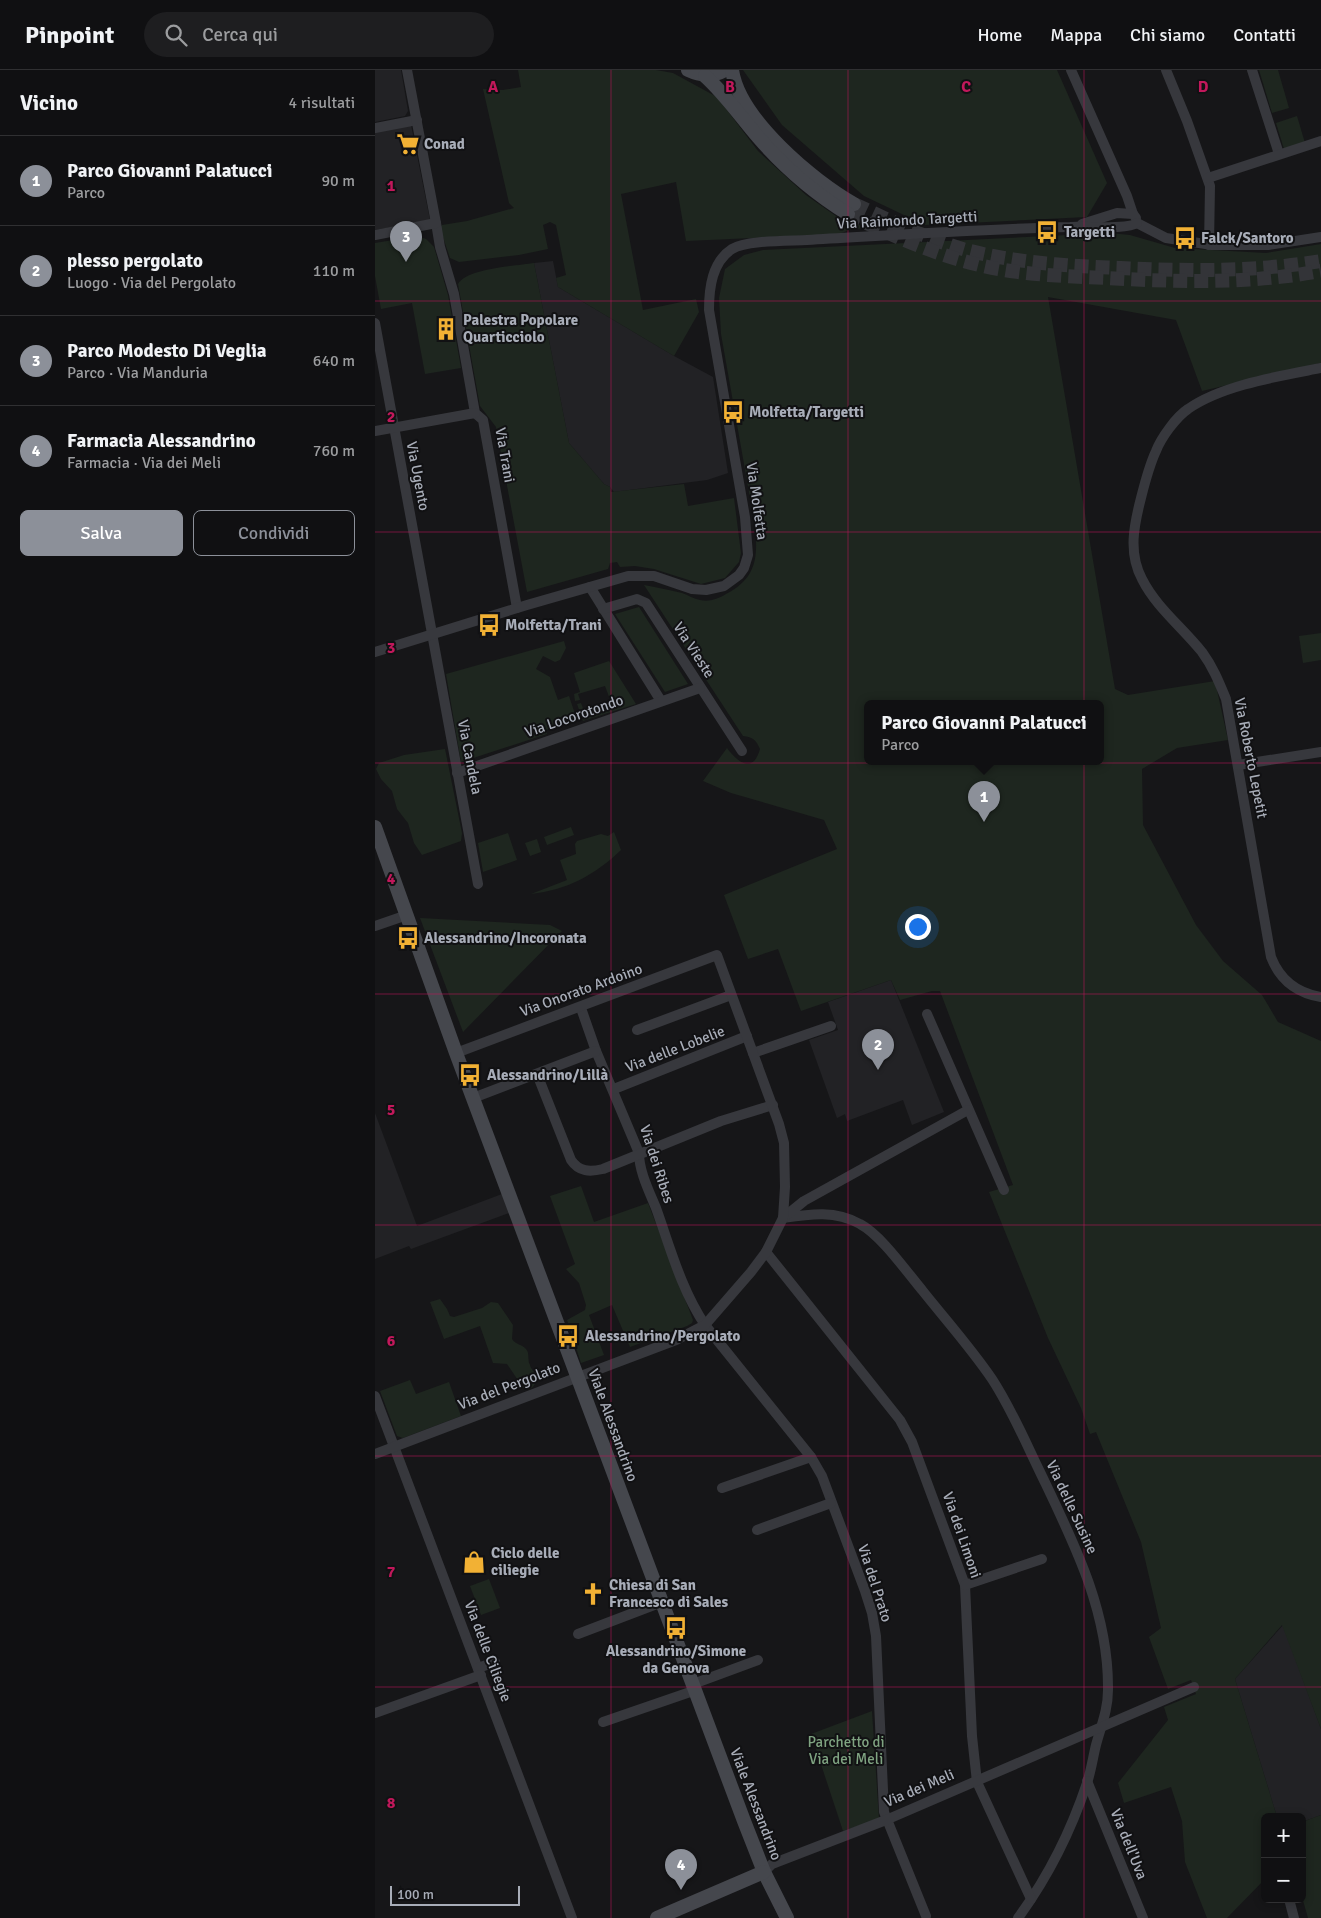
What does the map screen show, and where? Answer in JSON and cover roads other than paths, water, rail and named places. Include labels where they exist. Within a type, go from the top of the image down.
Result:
[{"type":"street","name":"Via Trani","points":[[407,70],[440,247],[454,294],[475,413],[483,420],[517,608]]},
{"type":"street","points":[[688,70],[705,76],[724,94],[758,138],[789,170],[810,188],[851,209],[833,191],[809,173],[771,136],[741,96],[735,84],[733,70]]},
{"type":"street","points":[[705,76],[718,74],[725,70]]},
{"type":"street","points":[[1071,70],[1135,218],[1166,238],[1209,245],[1268,245],[1321,237]]},
{"type":"street","points":[[1166,70],[1178,96],[1210,186],[1209,245]]},
{"type":"street","points":[[1252,70],[1279,154]]},
{"type":"street","points":[[375,128],[417,120]]},
{"type":"street","points":[[1208,178],[1321,141]]},
{"type":"street","name":"Via Raimondo Targetti","points":[[744,245],[1071,227],[1128,227],[1135,218],[1121,213],[1071,227]]},
{"type":"street","points":[[1106,216],[1110,226]]},
{"type":"street","points":[[375,234],[435,223]]},
{"type":"street","name":"Via Molfetta","points":[[375,652],[517,608],[638,575],[654,576],[691,589],[711,590],[732,581],[744,568],[748,547],[743,499],[709,310],[711,281],[717,266],[729,251],[744,245]]},
{"type":"street","name":"Via Ugento","points":[[375,323],[431,635]]},
{"type":"street","name":"Via Roberto Lepetit","points":[[1321,368],[1214,394],[1187,410],[1166,433],[1156,450],[1137,512],[1132,540],[1136,564],[1152,597],[1191,639],[1212,667],[1225,699],[1271,958],[1281,975],[1295,988],[1321,997]]},
{"type":"street","points":[[375,431],[475,413]]},
{"type":"street","points":[[590,587],[661,701]]},
{"type":"street","name":"Via Vieste","points":[[603,609],[632,599],[643,601],[741,750]]},
{"type":"street","name":"Via Candela","points":[[431,635],[478,884]]},
{"type":"street","name":"Via Locorotondo","points":[[457,772],[700,688]]},
{"type":"street","points":[[1238,765],[1321,752]]},
{"type":"street","name":"Viale Alessandrino","points":[[375,828],[456,1053],[694,1687],[764,1872],[787,1918]]},
{"type":"street","points":[[375,926],[407,915]]},
{"type":"street","name":"Via Onorato Ardoino","points":[[456,1053],[717,955]]},
{"type":"street","name":"Via del Pergolato","points":[[375,1454],[676,1340],[705,1325],[766,1252],[783,1218],[785,1186],[783,1142],[773,1105],[717,955]]},
{"type":"street","points":[[637,1030],[731,995]]},
{"type":"street","name":"Via dei Ribes","points":[[582,1011],[596,1051],[614,1089],[639,1153],[639,1161],[682,1281],[694,1308],[705,1325]]},
{"type":"street","points":[[927,1014],[1004,1190]]},
{"type":"street","points":[[753,1053],[831,1026]]},
{"type":"street","name":"Via delle Lobelie","points":[[614,1089],[747,1036]]},
{"type":"street","points":[[473,1098],[596,1051]]},
{"type":"street","points":[[537,1074],[570,1157],[577,1168],[589,1171],[599,1170],[727,1119],[773,1105]]},
{"type":"street","points":[[783,1218],[804,1201],[968,1110]]},
{"type":"street","name":"Via delle Susine","points":[[783,1218],[813,1214],[831,1214],[847,1218],[865,1227],[906,1270],[976,1357],[997,1387],[1012,1414],[1064,1523],[1089,1584],[1106,1647],[1107,1705],[1087,1782],[1067,1834],[1031,1899],[1018,1918]]},
{"type":"street","name":"Via dei Limoni","points":[[766,1252],[907,1429],[965,1586],[972,1736],[977,1782],[1031,1899]]},
{"type":"street","name":"Via del Prato","points":[[705,1325],[811,1457],[822,1476],[865,1591],[875,1627],[884,1812],[926,1916]]},
{"type":"street","name":"Via delle Ciliegie","points":[[375,1396],[572,1918]]},
{"type":"street","points":[[722,1488],[811,1457]]},
{"type":"street","points":[[757,1530],[831,1503]]},
{"type":"street","points":[[965,1586],[1042,1559]]},
{"type":"street","points":[[578,1634],[662,1602]]},
{"type":"street","points":[[603,1722],[694,1687],[757,1660]]},
{"type":"street","points":[[375,1713],[480,1672],[495,1662]]},
{"type":"street","name":"Via dei Meli","points":[[657,1918],[764,1872],[772,1864],[977,1782],[1193,1687]]},
{"type":"street","name":"Via dell'Uva","points":[[1087,1782],[1143,1918]]},
{"type":"street","points":[[1290,1903],[1294,1918]]},
{"type":"tunnel","points":[[854,204],[937,241],[966,250],[1024,261],[1082,266],[1196,270],[1246,269],[1321,261]]},
{"type":"tunnel","points":[[848,214],[926,249],[991,268],[1024,273],[1057,276],[1214,281],[1268,278],[1321,271]]},
{"type":"place","name":"Conad","points":[[408,144]]},
{"type":"place","name":"Targetti","points":[[1047,232]]},
{"type":"place","name":"Falck/Santoro","points":[[1185,238]]},
{"type":"place","name":"Parco Modesto Di Veglia","points":[[406,262]]},
{"type":"place","name":"Palestra Popolare Quarticciolo","points":[[446,329]]},
{"type":"place","name":"Molfetta/Targetti","points":[[733,412]]},
{"type":"place","name":"Molfetta/Trani","points":[[489,625]]},
{"type":"place","name":"Parco Giovanni Palatucci","points":[[984,822]]},
{"type":"place","name":"Alessandrino/Incoronata","points":[[408,938]]},
{"type":"place","name":"plesso pergolato","points":[[878,1070]]},
{"type":"place","name":"Alessandrino/Lillà","points":[[470,1075]]},
{"type":"place","name":"Alessandrino/Pergolato","points":[[568,1336]]},
{"type":"place","name":"Ciclo delle ciliegie","points":[[474,1562]]},
{"type":"place","name":"Chiesa di San Francesco di Sales","points":[[593,1594]]},
{"type":"place","name":"Alessandrino/Simone da Genova","points":[[676,1628]]},
{"type":"place","name":"Farmacia Alessandrino","points":[[681,1890]]},
{"type":"park label","name":"Parchetto di Via dei Meli","points":[[846,1750]]}]
